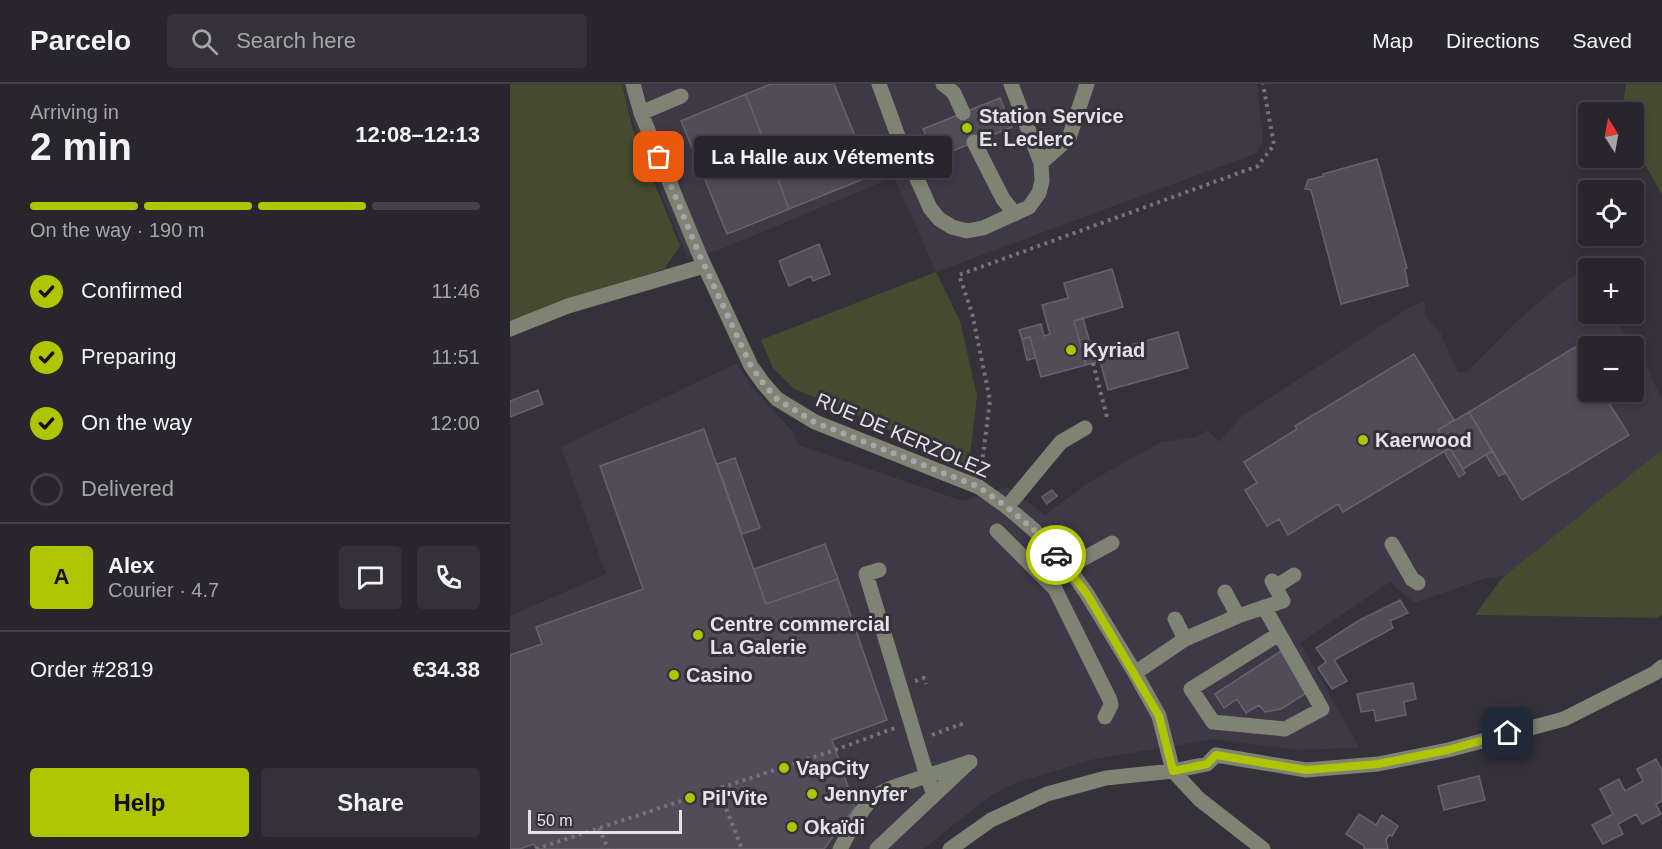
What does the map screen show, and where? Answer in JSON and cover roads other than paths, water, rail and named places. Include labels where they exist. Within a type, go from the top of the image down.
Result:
[{"type":"street","name":"RUE DE KERZOLEZ","points":[[633,84],[641,113],[704,266],[751,366],[763,383],[777,399],[814,422],[979,487],[1034,530],[1068,567],[1135,673],[1159,716],[1173,771]]},
{"type":"street","points":[[879,84],[898,136],[930,208],[939,219],[952,227],[967,231],[984,228],[1029,207],[1039,193],[1042,181],[1041,163],[1011,84]]},
{"type":"street","points":[[943,84],[954,93],[963,113]]},
{"type":"street","points":[[1041,163],[1069,138],[1087,84]]},
{"type":"street","points":[[641,113],[681,96]]},
{"type":"street","points":[[974,142],[1003,199],[1016,213]]},
{"type":"street","points":[[510,329],[568,306],[704,266]]},
{"type":"street","points":[[1007,507],[1061,442],[1085,428]]},
{"type":"street","points":[[997,531],[1055,589],[1110,700],[1111,705],[1105,717]]},
{"type":"street","points":[[1068,567],[1112,543]]},
{"type":"street","points":[[1392,544],[1412,579],[1418,583]]},
{"type":"street","points":[[879,570],[866,574],[887,620],[903,671],[919,724],[922,777],[934,795]]},
{"type":"street","points":[[1135,673],[1185,639],[1238,616],[1283,601],[1274,584],[1294,575]]},
{"type":"street","points":[[1225,592],[1238,616]]},
{"type":"street","points":[[1264,607],[1322,709],[1285,729],[1213,722],[1191,689],[1279,634]]},
{"type":"street","points":[[1174,620],[1185,639]]},
{"type":"street","points":[[951,849],[992,820],[1047,794],[1106,778],[1173,771],[1207,764],[1216,755],[1306,770],[1378,764],[1437,752],[1564,719],[1660,674]]},
{"type":"street","points":[[840,849],[864,808],[872,799],[922,777],[970,762],[877,849]]},
{"type":"street","points":[[1173,771],[1199,799],[1263,849]]},
{"type":"tunnel","points":[[963,113],[974,142]]},
{"type":"place","name":"Station Service E. Leclerc","points":[[967,128]]},
{"type":"place","name":"La Halle aux Vétements","points":[[659,157]]},
{"type":"place","name":"Kyriad","points":[[1071,350]]},
{"type":"place","name":"Kaerwood","points":[[1363,440]]},
{"type":"place","name":"Centre commercial La Galerie","points":[[698,635]]},
{"type":"place","name":"Casino","points":[[674,675]]},
{"type":"place","name":"VapCity","points":[[784,768]]},
{"type":"place","name":"Jennyfer","points":[[812,794]]},
{"type":"place","name":"Pil'Vite","points":[[690,798]]},
{"type":"place","name":"Okaïdi","points":[[792,827]]}]
